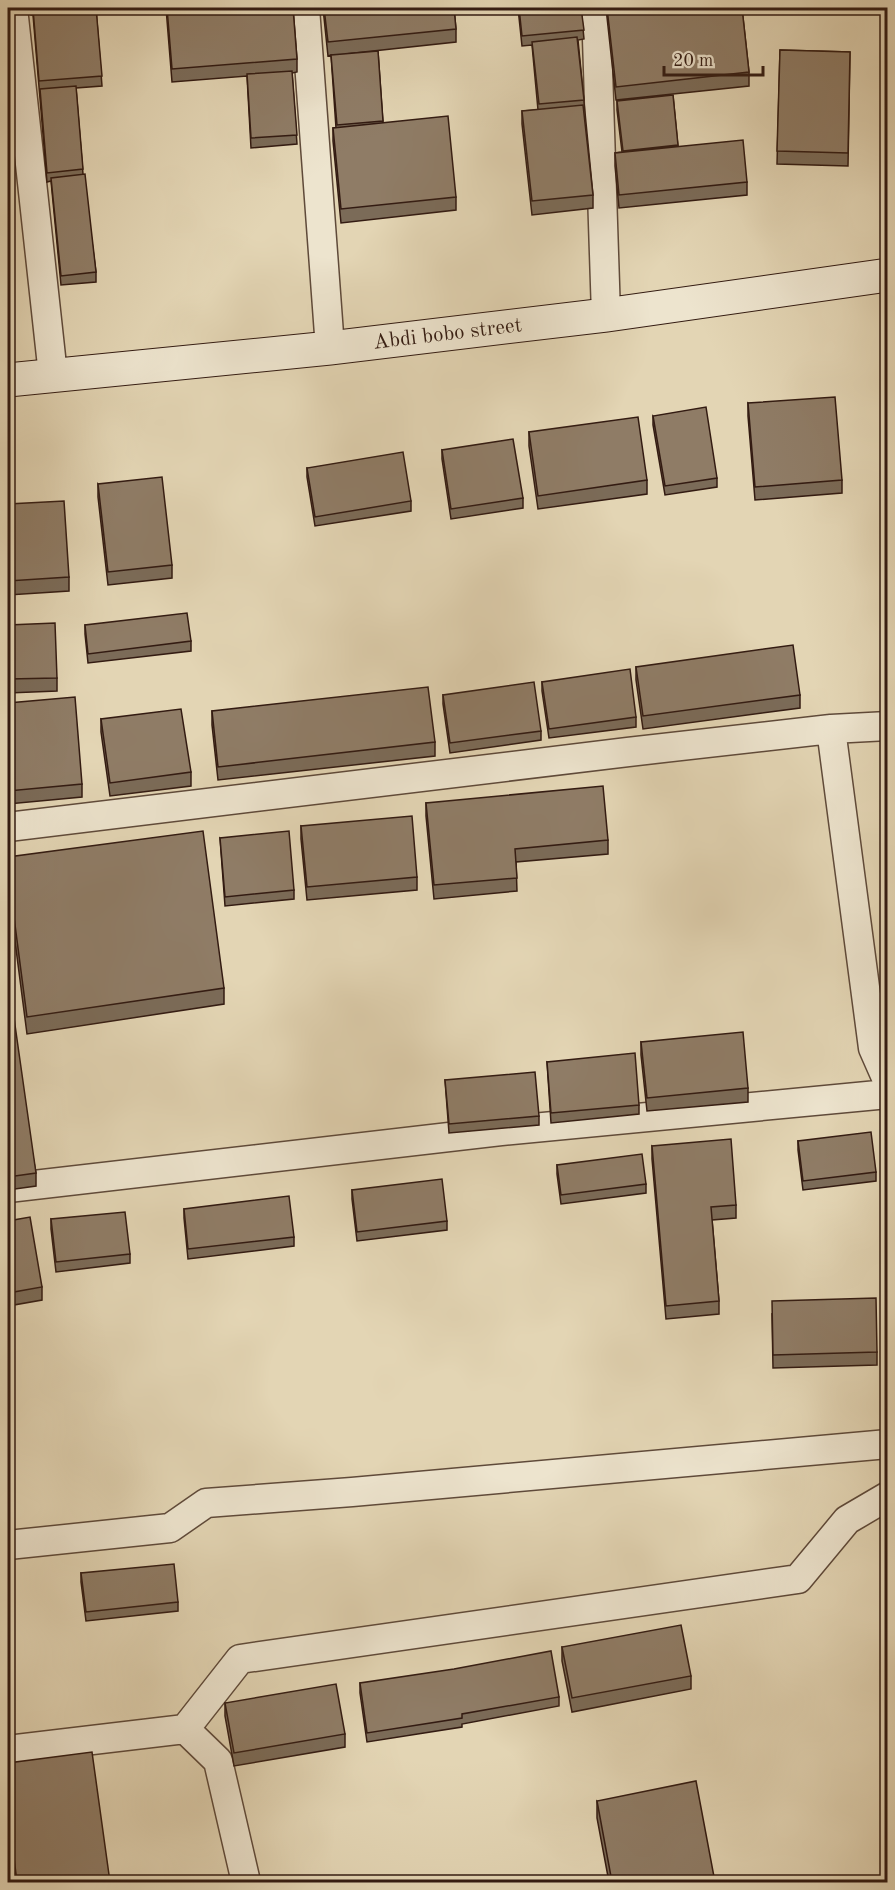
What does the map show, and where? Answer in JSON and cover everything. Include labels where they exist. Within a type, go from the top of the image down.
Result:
[{"type":"main road","name":"Abdi bobo street","points":[[8,380],[330,348],[606,315],[888,275]]},
{"type":"street","points":[[12,8],[53,375]]},
{"type":"street","points":[[305,8],[330,348]]},
{"type":"street","points":[[596,8],[606,315]]},
{"type":"street","points":[[8,827],[831,729],[888,726]]},
{"type":"street","points":[[831,729],[873,1048],[888,1082]]},
{"type":"street","points":[[8,1188],[501,1131],[888,1094]]},
{"type":"street","points":[[8,1545],[170,1528],[206,1503],[888,1444]]},
{"type":"street","points":[[8,1750],[185,1729],[240,1659],[798,1579],[847,1520],[888,1496]]},
{"type":"street","points":[[185,1729],[218,1761],[246,1882]]},
{"type":"building","points":[[96,8],[102,76],[39,81],[33,9]]},
{"type":"building","points":[[167,8],[293,8],[297,59],[172,69]]},
{"type":"building","points":[[324,8],[454,8],[456,29],[328,42]]},
{"type":"building","points":[[519,8],[581,8],[584,30],[522,36]]},
{"type":"building","points":[[607,8],[742,8],[749,72],[616,87]]},
{"type":"building","points":[[577,37],[584,100],[539,104],[532,42]]},
{"type":"building","points":[[780,50],[850,52],[848,153],[777,151]]},
{"type":"building","points":[[378,51],[383,121],[337,125],[331,55]]},
{"type":"building","points":[[292,71],[297,135],[251,138],[247,74]]},
{"type":"building","points":[[76,86],[83,169],[47,173],[40,89]]},
{"type":"building","points":[[673,95],[678,145],[623,151],[617,101]]},
{"type":"building","points":[[583,105],[593,195],[532,201],[522,111]]},
{"type":"building","points":[[448,116],[456,197],[341,209],[333,128]]},
{"type":"building","points":[[743,140],[747,182],[619,195],[615,153]]},
{"type":"building","points":[[85,174],[96,272],[61,276],[51,178]]},
{"type":"building","points":[[835,397],[842,480],[755,487],[748,403]]},
{"type":"building","points":[[706,407],[717,478],[665,486],[653,416]]},
{"type":"building","points":[[638,417],[647,480],[538,496],[529,432]]},
{"type":"building","points":[[513,439],[523,498],[451,509],[442,450]]},
{"type":"building","points":[[403,452],[411,501],[315,517],[307,468]]},
{"type":"building","points":[[162,477],[172,565],[108,572],[98,484]]},
{"type":"building","points":[[64,501],[69,577],[8,581],[8,504]]},
{"type":"building","points":[[187,613],[191,641],[88,654],[85,625]]},
{"type":"building","points":[[55,623],[57,678],[8,679],[8,625]]},
{"type":"building","points":[[793,645],[800,695],[643,716],[636,667]]},
{"type":"building","points":[[630,669],[636,717],[549,729],[542,682]]},
{"type":"building","points":[[534,682],[541,731],[450,743],[443,695]]},
{"type":"building","points":[[428,687],[435,742],[218,767],[212,711]]},
{"type":"building","points":[[75,697],[82,784],[8,791],[8,703]]},
{"type":"building","points":[[181,709],[191,772],[110,783],[101,719]]},
{"type":"building","points":[[603,786],[608,840],[515,849],[517,878],[434,885],[426,803]]},
{"type":"building","points":[[412,816],[417,877],[307,887],[301,826]]},
{"type":"building","points":[[203,831],[224,988],[27,1017],[8,857]]},
{"type":"building","points":[[289,831],[294,890],[225,897],[220,838]]},
{"type":"building","points":[[14,1018],[36,1173],[8,1177],[8,1019]]},
{"type":"building","points":[[743,1032],[748,1088],[647,1098],[641,1042]]},
{"type":"building","points":[[635,1053],[639,1105],[551,1113],[547,1062]]},
{"type":"building","points":[[535,1072],[539,1116],[449,1124],[445,1080]]},
{"type":"building","points":[[871,1132],[876,1172],[803,1181],[798,1141]]},
{"type":"building","points":[[731,1139],[736,1205],[711,1207],[719,1301],[666,1306],[652,1146]]},
{"type":"building","points":[[642,1154],[646,1184],[561,1195],[557,1165]]},
{"type":"building","points":[[442,1179],[447,1221],[357,1232],[352,1190]]},
{"type":"building","points":[[289,1196],[294,1237],[188,1249],[184,1209]]},
{"type":"building","points":[[125,1212],[130,1254],[56,1262],[51,1219]]},
{"type":"building","points":[[30,1217],[42,1287],[8,1293],[8,1221]]},
{"type":"building","points":[[876,1298],[877,1352],[773,1355],[772,1301]]},
{"type":"building","points":[[174,1564],[178,1602],[86,1612],[81,1573]]},
{"type":"building","points":[[681,1625],[691,1676],[572,1698],[562,1647]]},
{"type":"building","points":[[551,1651],[559,1697],[462,1714],[462,1718],[367,1733],[360,1683]]},
{"type":"building","points":[[336,1684],[345,1734],[234,1753],[225,1703]]},
{"type":"building","points":[[92,1752],[110,1882],[17,1882],[8,1810],[8,1763]]},
{"type":"building","points":[[696,1781],[715,1882],[612,1882],[597,1801]]},
{"type":"building","points":[[8,1826],[16,1882],[8,1882]]}]
